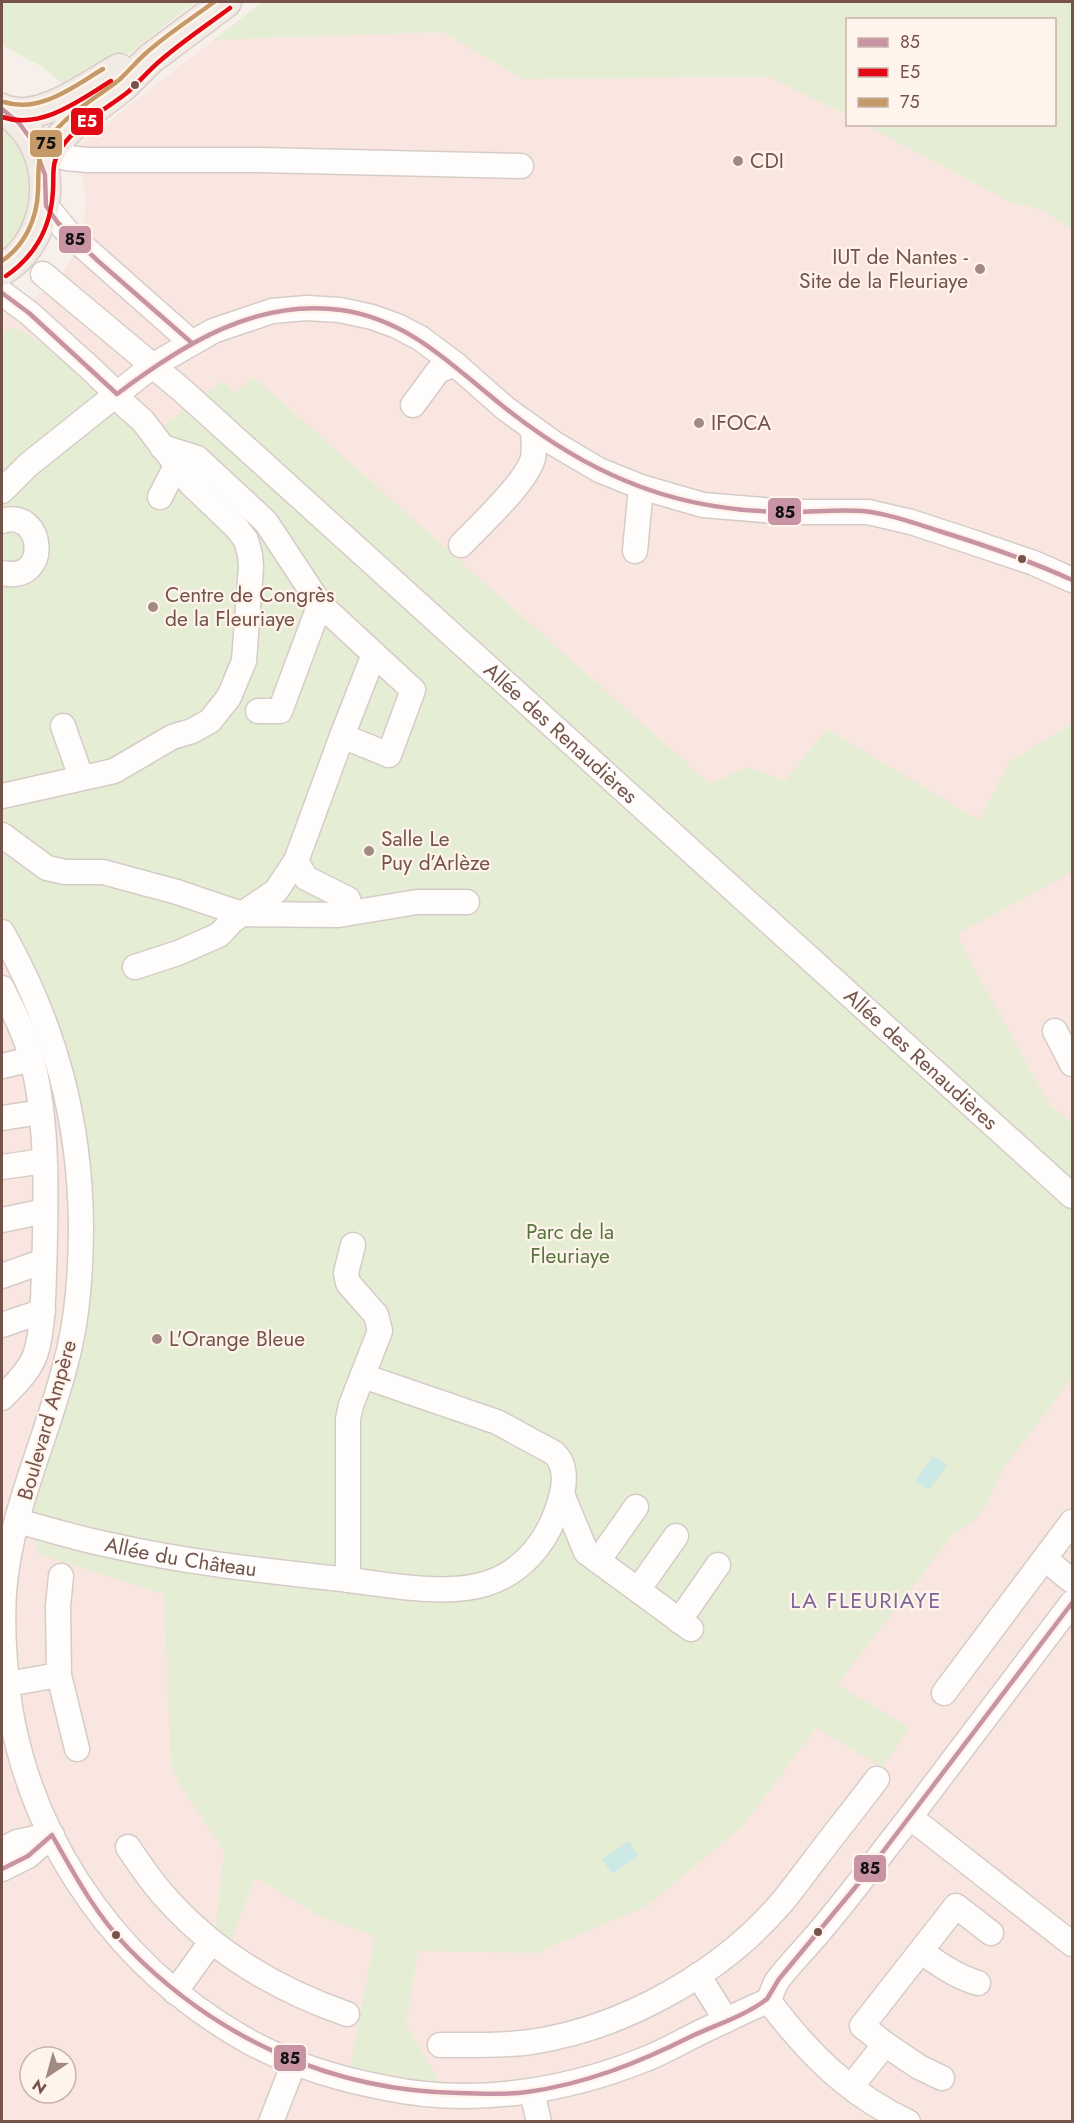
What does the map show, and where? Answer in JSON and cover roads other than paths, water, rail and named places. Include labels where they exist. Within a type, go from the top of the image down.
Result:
[{"type":"main road","points":[[55,162],[49,153],[58,139],[75,123],[128,82],[150,59],[226,2]]},
{"type":"main road","points":[[4,110],[22,114],[43,110],[124,66],[150,59]]},
{"type":"main road","points":[[4,110],[23,127],[35,146],[55,162]]},
{"type":"main road","points":[[2,270],[28,246],[39,226],[45,205],[46,186],[55,162]]},
{"type":"street","points":[[55,162],[260,160],[521,166]]},
{"type":"street","points":[[45,205],[69,234],[192,344]]},
{"type":"street","name":"Allée des Renaudières","points":[[43,274],[192,399],[1072,1196]]},
{"type":"street","points":[[2,293],[29,313],[143,421],[191,484],[224,513],[246,540],[251,567],[244,661],[229,697],[210,721],[172,737],[114,771],[2,796]]},
{"type":"street","points":[[2,491],[28,465],[152,366],[213,331],[272,311],[307,308],[340,310],[372,317],[420,338],[455,364],[506,409],[555,444],[598,470],[641,487],[703,505],[787,512],[868,512],[911,522],[966,540],[1034,563],[1072,580]]},
{"type":"street","points":[[413,405],[438,371],[455,364]]},
{"type":"street","points":[[461,545],[517,484],[526,470],[532,460],[533,429]]},
{"type":"street","points":[[160,497],[169,456]]},
{"type":"street","points":[[169,456],[197,458],[266,522],[320,604],[413,690],[389,755],[342,736]]},
{"type":"street","points":[[635,551],[641,487]]},
{"type":"street","points":[[2,521],[9,519],[21,522],[31,529],[38,542],[36,557],[28,569],[17,574],[2,573]]},
{"type":"street","points":[[258,711],[280,711],[320,604]]},
{"type":"street","points":[[135,967],[178,953],[219,935],[232,921],[276,891],[296,861],[374,654]]},
{"type":"street","points":[[63,726],[81,777]]},
{"type":"street","points":[[2,834],[47,868],[65,872],[103,872],[160,886],[242,914],[338,915],[417,902],[467,902]]},
{"type":"street","points":[[296,861],[306,878],[348,898]]},
{"type":"street","name":"Boulevard Ampère","points":[[2,932],[33,996],[55,1050],[66,1086],[74,1124],[79,1170],[81,1248],[79,1288],[69,1350],[8,1558],[4,1586],[3,1622],[7,1684],[15,1737],[36,1802],[68,1868],[111,1929],[143,1964],[175,1992],[249,2042],[294,2063],[357,2082],[410,2093],[463,2096],[532,2092],[592,2078],[647,2059],[768,2000]]},
{"type":"street","points":[[2,1398],[25,1374],[34,1357],[43,1311],[45,1211],[45,1161],[41,1112],[32,1059],[4,1000]]},
{"type":"street","points":[[1055,1031],[1072,1064]]},
{"type":"street","points":[[2,1066],[32,1059]]},
{"type":"street","points":[[2,1118],[41,1112]]},
{"type":"street","points":[[2,1167],[45,1161]]},
{"type":"street","points":[[2,1220],[45,1211]]},
{"type":"street","points":[[348,1580],[348,1419],[351,1405],[380,1331],[376,1316],[348,1283],[346,1273],[352,1245]]},
{"type":"street","points":[[2,1276],[44,1260]]},
{"type":"street","points":[[2,1325],[43,1311]]},
{"type":"street","points":[[34,1357],[53,1350],[69,1350]]},
{"type":"street","name":"Allée du Château","points":[[18,1521],[109,1545],[166,1556],[307,1576],[420,1588],[483,1585],[514,1570],[537,1547],[554,1519],[562,1494],[562,1464],[554,1454],[497,1422],[363,1376]]},
{"type":"street","name":"Allée du Château","points":[[562,1494],[586,1552],[685,1625],[718,1565]]},
{"type":"street","points":[[598,1561],[636,1507]]},
{"type":"street","points":[[944,1693],[1072,1522]]},
{"type":"street","points":[[638,1590],[676,1536]]},
{"type":"street","points":[[1045,1559],[1072,1581]]},
{"type":"street","points":[[61,1576],[58,1606],[59,1675],[77,1749]]},
{"type":"street","points":[[908,2121],[872,2103],[829,2071],[768,2000],[779,1978],[833,1917],[1072,1603]]},
{"type":"street","points":[[7,1684],[59,1675]]},
{"type":"street","points":[[440,2045],[486,2046],[532,2042],[617,2018],[668,1994],[698,1975],[751,1933],[782,1902],[877,1779]]},
{"type":"street","points":[[910,1817],[1072,1944]]},
{"type":"street","points":[[2,1850],[17,1842],[52,1835]]},
{"type":"street","points":[[2,1869],[28,1856],[52,1835]]},
{"type":"street","points":[[128,1847],[166,1899],[211,1942],[267,1980],[294,1994],[347,2014]]},
{"type":"street","points":[[942,2078],[919,2067],[862,2026],[956,1906],[991,1933]]},
{"type":"street","points":[[175,1992],[211,1942]]},
{"type":"street","points":[[921,1951],[947,1970],[978,1983]]},
{"type":"street","points":[[698,1975],[726,2020]]},
{"type":"street","points":[[851,2087],[885,2044]]},
{"type":"street","points":[[271,2121],[294,2063]]},
{"type":"street","points":[[532,2092],[538,2121]]},
{"type":"water","points":[[933,1456],[947,1465],[929,1490],[915,1481]]},
{"type":"water","points":[[629,1841],[639,1856],[612,1874],[602,1859]]},
{"type":"place","name":"CDI","points":[[738,161]]},
{"type":"place","name":"IUT de Nantes - Site de la Fleuriaye","points":[[980,269]]},
{"type":"place","name":"IFOCA","points":[[699,423]]},
{"type":"place","name":"Centre de Congrès de la Fleuriaye","points":[[153,607]]},
{"type":"place","name":"Salle Le Puy d’Arlèze","points":[[369,851]]},
{"type":"place","name":"L'Orange Bleue","points":[[157,1339]]},
{"type":"district","name":"LA FLEURIAYE","points":[[866,1600]]},
{"type":"park label","name":"Parc de la Fleuriaye","points":[[570,1244]]}]
